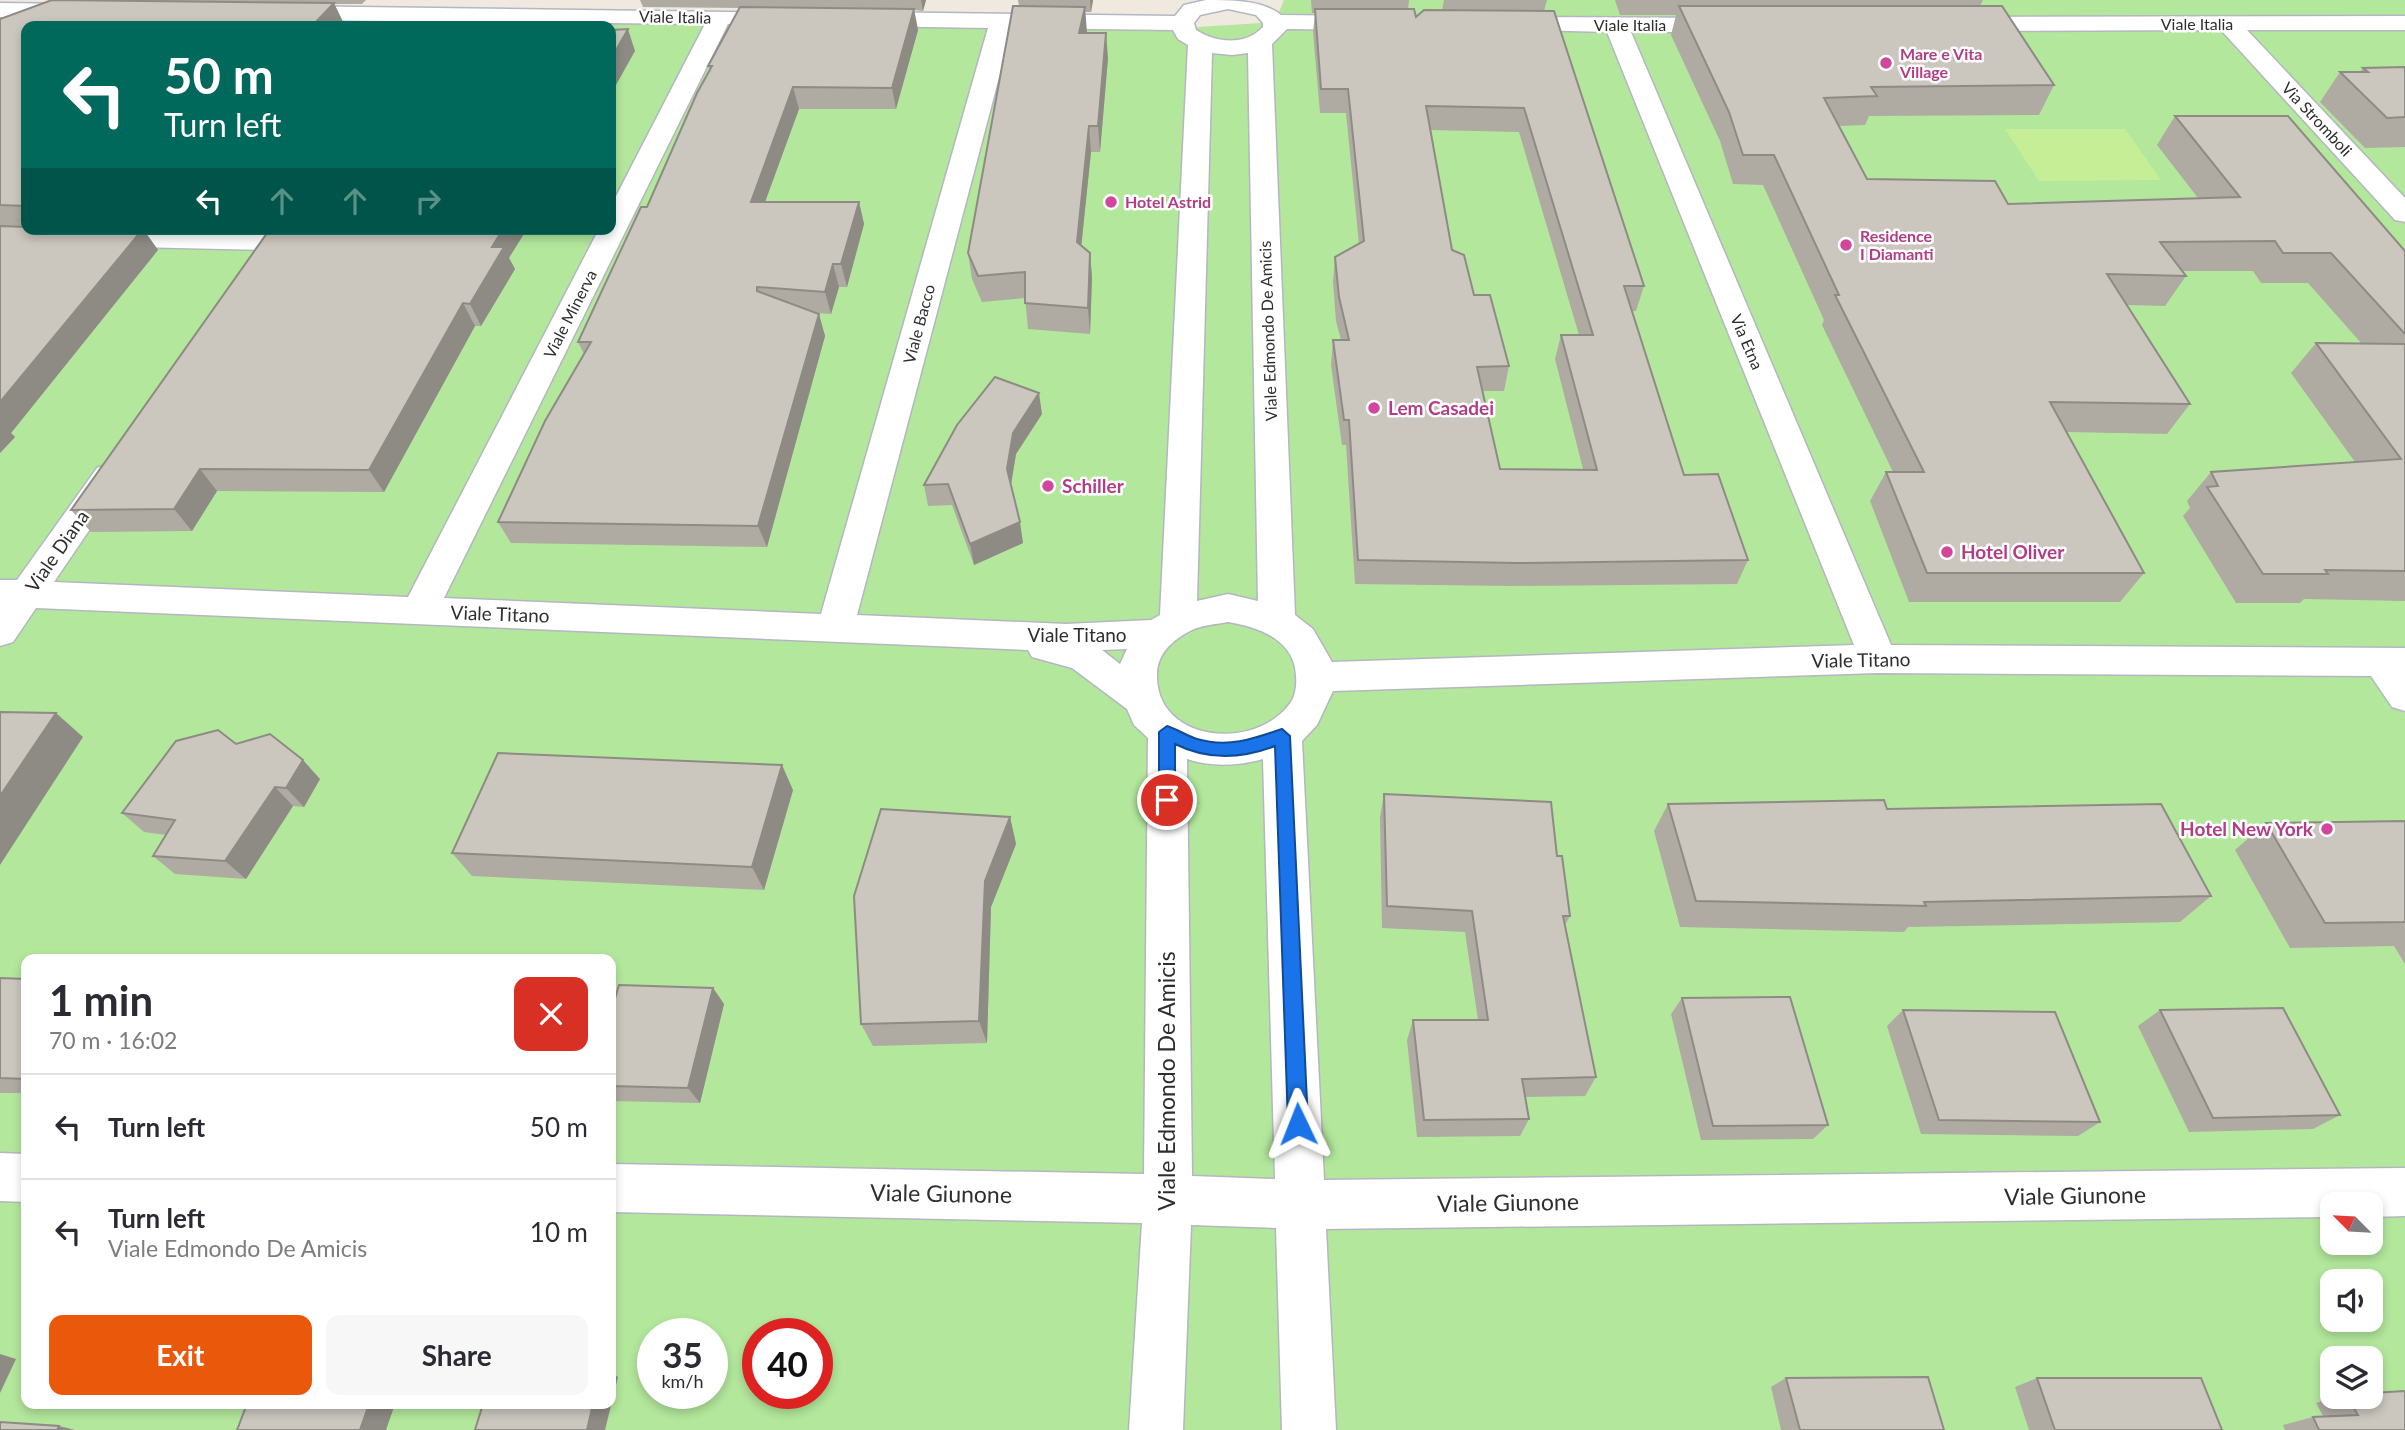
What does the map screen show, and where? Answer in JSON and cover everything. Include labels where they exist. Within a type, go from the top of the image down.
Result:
[{"type":"street","points":[[1167,626],[1192,10],[1228,1],[1264,10],[1268,32]]},
{"type":"street","points":[[0,10],[102,11]]},
{"type":"street","name":"Viale Italia","points":[[265,13],[423,20],[801,19]]},
{"type":"street","name":"Viale Minerva","points":[[616,223],[720,18]]},
{"type":"street","points":[[841,19],[1002,21],[1191,33],[1236,47],[1268,32],[1384,23]]},
{"type":"street","name":"Viale Bacco","points":[[835,628],[1002,21]]},
{"type":"street","name":"Via Stromboli","points":[[2228,23],[2405,214]]},
{"type":"street","name":"Viale Italia","points":[[1935,24],[2405,23]]},
{"type":"street","name":"Viale Italia","points":[[1480,24],[1741,25]]},
{"type":"street","name":"Via Etna","points":[[1616,25],[1878,659]]},
{"type":"street","name":"Viale Edmondo De Amicis","points":[[1268,32],[1277,621]]},
{"type":"street","name":"Viale Minerva","points":[[419,611],[610,235]]},
{"type":"street","points":[[0,236],[278,236]]},
{"type":"street","points":[[249,276],[278,236]]},
{"type":"street","name":"Viale Diana","points":[[0,632],[13,594],[130,447]]},
{"type":"street","name":"Viale Titano","points":[[13,594],[1066,638],[1167,626]]},
{"type":"street","points":[[1228,608],[1253,611],[1277,621],[1298,636],[1311,655],[1317,677],[1313,699],[1302,719],[1282,736],[1255,747],[1224,751],[1193,745],[1153,715],[1135,678],[1141,655],[1167,626],[1202,610],[1228,608]]},
{"type":"street","name":"Viale Titano","points":[[999,635],[1084,657],[1153,715]]},
{"type":"street","name":"Viale Titano","points":[[1317,677],[1878,659],[2393,662]]},
{"type":"street","points":[[2393,662],[2405,696]]},
{"type":"street","name":"Viale Edmondo De Amicis","points":[[1153,715],[1168,1199],[1156,1430]]},
{"type":"street","points":[[1282,736],[1309,1430]]},
{"type":"street","points":[[0,1177],[21,1178]]},
{"type":"street","name":"Viale Giunone","points":[[616,1188],[1168,1199],[1301,1205],[2405,1192]]},
{"type":"green space","points":[[1284,0],[2405,0],[2405,1430],[0,1430],[0,13],[1183,28],[1275,22]]},
{"type":"green space","points":[[2005,129],[2125,129],[2161,180],[2039,181]]},
{"type":"building","points":[[52,0],[334,3],[317,21],[21,21],[21,206],[0,205],[0,19]]},
{"type":"building","points":[[1013,6],[1085,7],[1079,33],[1106,33],[1098,126],[1089,126],[1077,242],[1090,253],[1088,308],[1025,303],[1025,272],[978,276],[968,253]]},
{"type":"building","points":[[1679,6],[2002,6],[2054,85],[1871,87],[1877,96],[1824,98],[1867,179],[1995,181],[2008,204],[2240,197],[2175,116],[2288,116],[2405,251],[2405,334],[2331,253],[2283,253],[2275,241],[2160,242],[2186,276],[2107,274],[2190,404],[2050,402],[2144,573],[1927,573],[1886,472],[1924,472],[1835,295],[1839,295],[1774,155],[1743,155],[1729,112]]},
{"type":"building","points":[[740,7],[914,9],[892,88],[793,87],[751,202],[859,202],[841,264],[833,264],[825,292],[757,287],[757,291],[819,314],[758,526],[498,522],[545,421],[591,342],[578,342],[641,207],[647,207],[697,93],[712,66],[708,66]]},
{"type":"building","points":[[1315,9],[1414,9],[1416,17],[1424,10],[1554,11],[1644,286],[1624,286],[1684,475],[1718,474],[1748,560],[1517,563],[1358,560],[1349,420],[1344,420],[1333,340],[1349,340],[1339,297],[1335,257],[1364,241],[1348,89],[1321,89]],"holes":[[[1426,106],[1524,108],[1593,335],[1561,335],[1597,470],[1500,469],[1477,367],[1509,366],[1490,295],[1474,295],[1464,255],[1452,250]]]},
{"type":"building","points":[[628,29],[616,50],[616,30]]},
{"type":"building","points":[[2405,67],[2405,117],[2387,118],[2340,72],[2368,72],[2363,68]]},
{"type":"building","points":[[0,226],[21,227],[21,235],[138,235],[0,402]]},
{"type":"building","points":[[266,235],[499,235],[492,247],[504,247],[470,304],[463,303],[369,470],[200,469],[174,509],[71,510]]},
{"type":"building","points":[[2316,343],[2405,344],[2405,571],[2325,570],[2328,574],[2263,574],[2207,487],[2218,486],[2211,472],[2401,459]]},
{"type":"building","points":[[995,377],[1039,393],[1013,433],[1007,469],[1020,522],[970,544],[948,484],[924,485],[957,425]]},
{"type":"building","points":[[0,712],[56,713],[0,796]]},
{"type":"building","points":[[218,730],[236,744],[270,734],[303,760],[286,788],[275,787],[225,861],[153,856],[175,820],[122,813],[176,741]]},
{"type":"building","points":[[498,753],[782,765],[752,867],[452,853]]},
{"type":"building","points":[[1384,794],[1551,802],[1557,856],[1562,856],[1570,916],[1563,916],[1596,1077],[1522,1079],[1529,1119],[1424,1120],[1413,1020],[1488,1020],[1472,911],[1387,906]]},
{"type":"building","points":[[1884,800],[1887,809],[2161,804],[2211,896],[1924,902],[1926,906],[1696,901],[1668,804]]},
{"type":"building","points":[[881,809],[1010,817],[985,881],[979,1021],[861,1024],[854,896]]},
{"type":"building","points":[[2405,821],[2405,922],[2325,923],[2266,823]]},
{"type":"building","points":[[0,978],[21,979],[21,1079],[0,1078]]},
{"type":"building","points":[[619,985],[713,988],[688,1088],[616,1086],[616,995]]},
{"type":"building","points":[[1790,997],[1828,1125],[1713,1126],[1682,998]]},
{"type":"building","points":[[2283,1008],[2340,1115],[2213,1118],[2160,1010]]},
{"type":"building","points":[[1903,1010],[2055,1012],[2100,1122],[1939,1120]]},
{"type":"building","points":[[1928,1377],[1944,1430],[1800,1430],[1786,1378]]},
{"type":"building","points":[[2037,1378],[2201,1378],[2222,1430],[2055,1430]]},
{"type":"building","points":[[2405,1391],[2405,1430],[2319,1430],[2313,1417],[2358,1415],[2355,1409],[2383,1409],[2383,1392]]},
{"type":"building","points":[[245,1409],[367,1409],[360,1430],[237,1430]]},
{"type":"building","points":[[481,1409],[592,1409],[587,1430],[475,1430]]},
{"type":"building","points":[[0,1422],[59,1426],[57,1430],[0,1430]]},
{"type":"place","name":"Mare e Vita Village","points":[[1886,63]]},
{"type":"place","name":"Hotel Astrid","points":[[1111,202]]},
{"type":"place","name":"Residence I Diamanti","points":[[1846,245]]},
{"type":"place","name":"Lem Casadei","points":[[1374,408]]},
{"type":"place","name":"Schiller","points":[[1048,486]]},
{"type":"place","name":"Hotel Oliver","points":[[1947,552]]},
{"type":"place","name":"Hotel New York","points":[[2327,829]]},
{"type":"route","points":[[1167,800],[1167,732],[1193,745],[1224,751],[1255,747],[1282,736],[1298,1124]]}]
